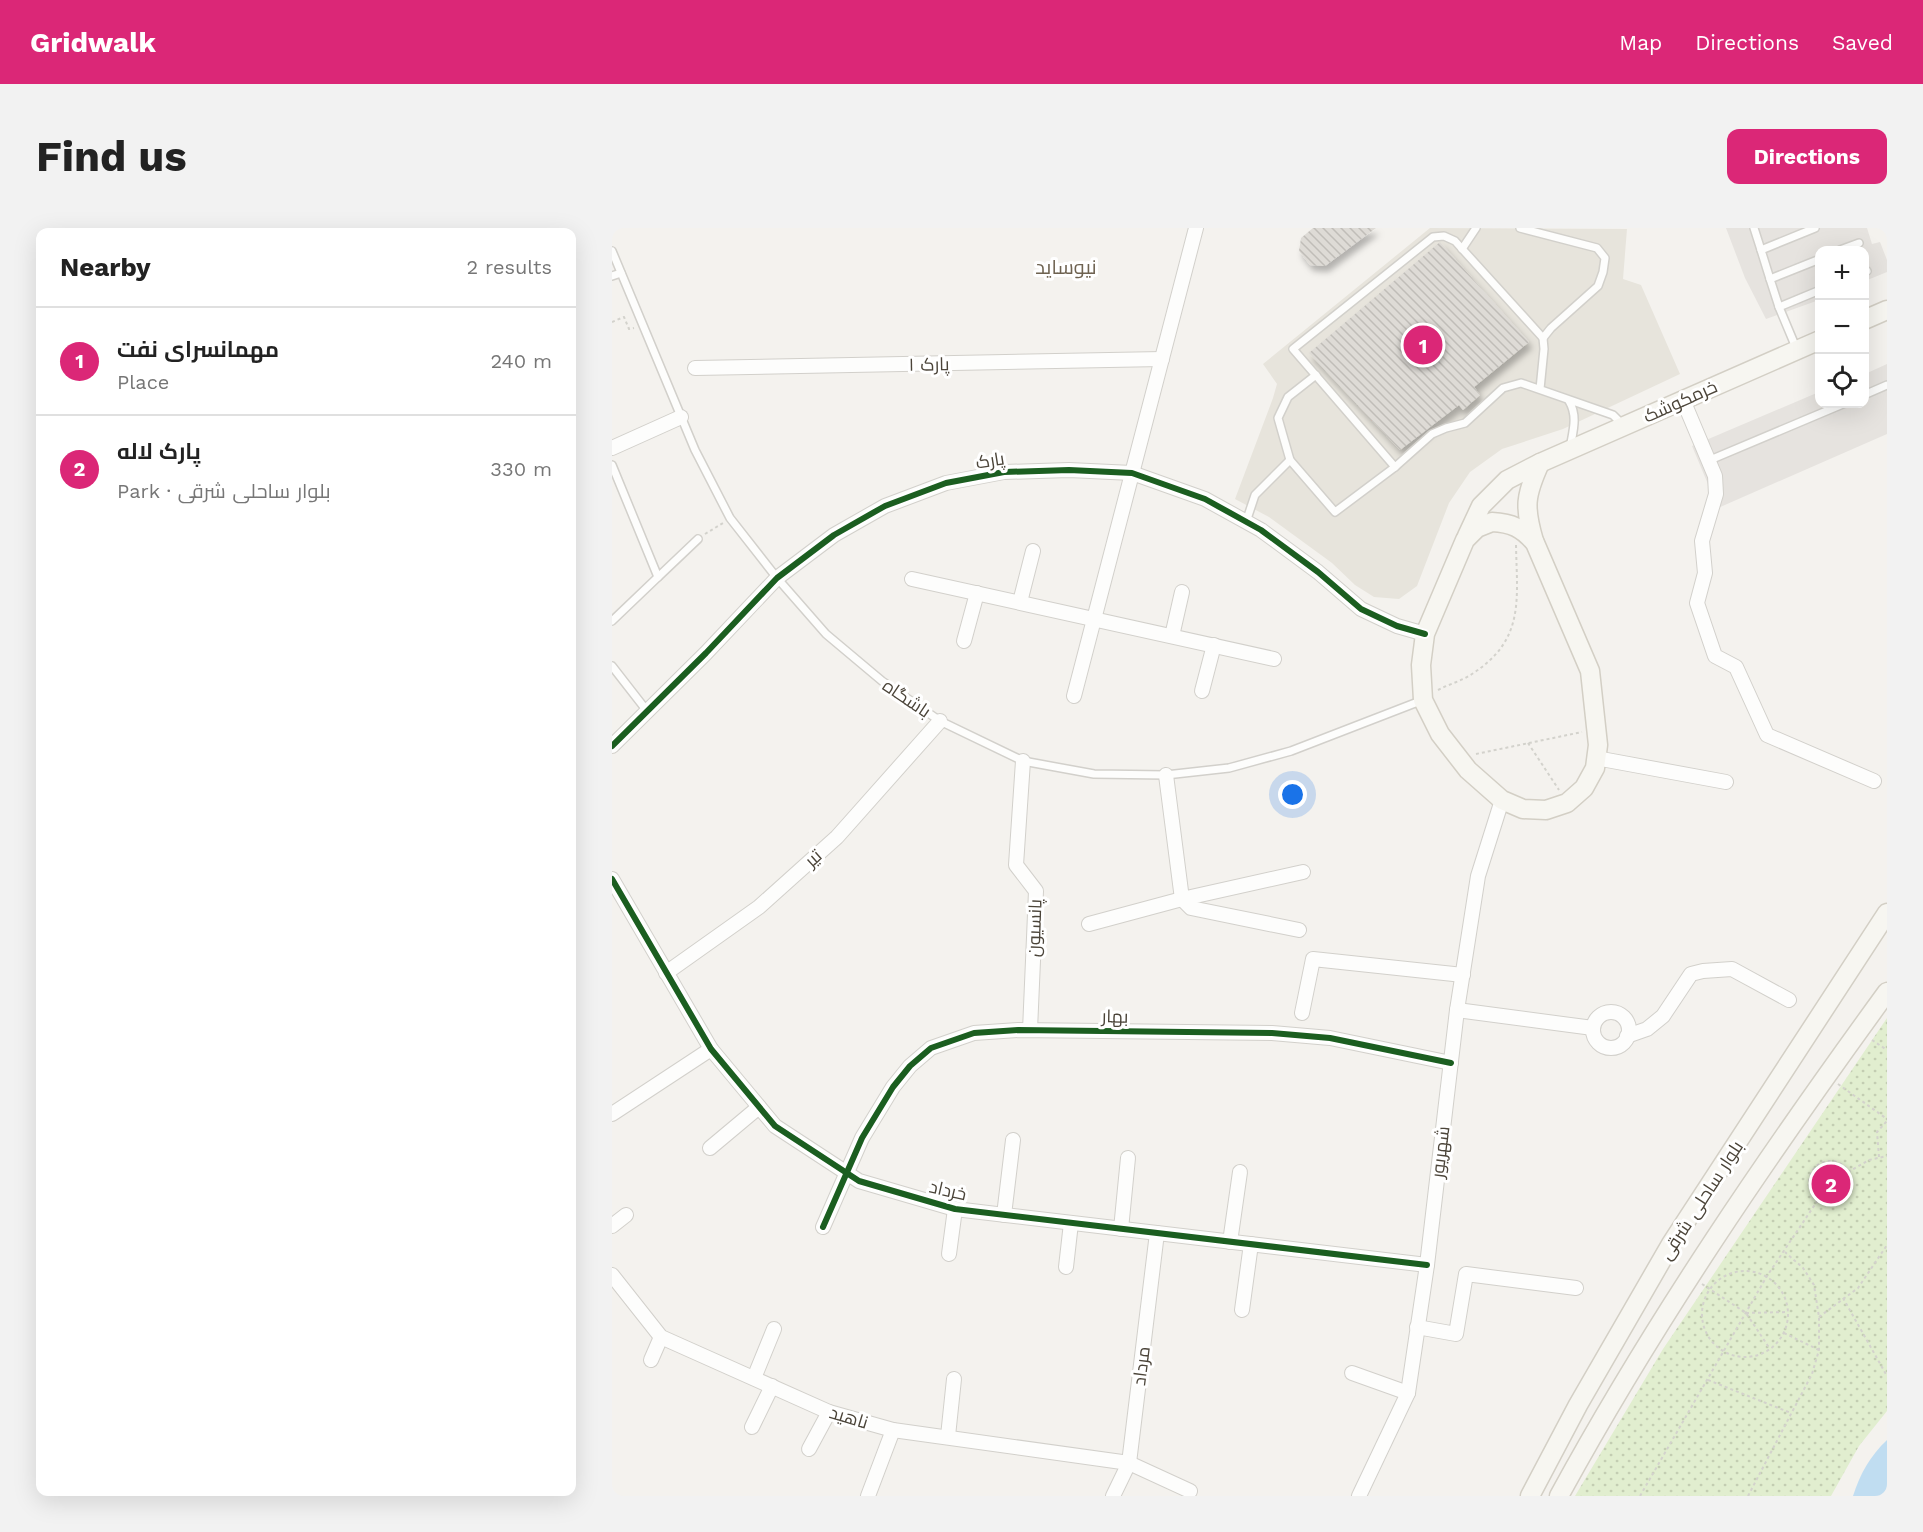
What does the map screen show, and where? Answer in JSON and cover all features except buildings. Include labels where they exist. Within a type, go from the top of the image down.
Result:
[{"type":"main road","points":[[1869,318],[1887,310]]},
{"type":"main road","name":"خرمکوشک","points":[[1423,700],[1420,665],[1425,634],[1481,506],[1507,480],[1569,450],[1815,342]]},
{"type":"main road","points":[[1423,700],[1440,734],[1468,770],[1502,800],[1523,809],[1546,810],[1567,803],[1584,788],[1595,768],[1598,745],[1590,671],[1535,543],[1527,516],[1528,488],[1540,463]]},
{"type":"main road","points":[[1465,540],[1477,528],[1492,522],[1509,523],[1516,526],[1524,530],[1535,543]]},
{"type":"main road","name":"بلوار ساحلی شرقی","points":[[1530,1496],[1578,1405],[1671,1245],[1887,913]]},
{"type":"main road","points":[[1862,951],[1887,927]]},
{"type":"main road","name":"بلوار ساحلی شرقی","points":[[1559,1496],[1607,1409],[1689,1278],[1887,992]]},
{"type":"street","points":[[1074,696],[1196,228]]},
{"type":"street","name":"پارک ۱","points":[[696,368],[1162,359]]},
{"type":"street","points":[[1683,400],[1715,476],[1716,494],[1702,541],[1705,573],[1696,603],[1715,657],[1736,667],[1767,735],[1874,781]]},
{"type":"street","points":[[612,447],[681,417]]},
{"type":"street","name":"پارک","points":[[612,746],[706,653],[777,578],[834,535],[885,506],[946,483],[1004,472],[1069,470],[1132,473],[1204,499],[1261,530],[1318,572],[1361,609],[1397,626],[1425,634]]},
{"type":"street","points":[[1020,602],[1033,551]]},
{"type":"street","points":[[912,579],[1274,658]]},
{"type":"street","points":[[1172,636],[1182,592]]},
{"type":"street","points":[[964,641],[977,593]]},
{"type":"street","points":[[1202,691],[1214,645]]},
{"type":"street","name":"تیر","points":[[666,973],[759,907],[837,837],[940,721]]},
{"type":"street","points":[[1596,758],[1726,783]]},
{"type":"street","name":"پانسیون","points":[[1023,761],[1016,865],[1036,891],[1030,1030]]},
{"type":"street","points":[[1166,775],[1182,899],[1191,908],[1299,930]]},
{"type":"street","name":"شهریور","points":[[1359,1496],[1408,1393],[1427,1265],[1457,1010],[1478,876],[1502,800]]},
{"type":"street","points":[[1089,924],[1182,899],[1303,872]]},
{"type":"street","name":"خرداد","points":[[612,879],[711,1049],[775,1126],[859,1181],[955,1209],[1427,1265]]},
{"type":"street","points":[[1302,1013],[1312,959],[1463,975]]},
{"type":"street","points":[[1627,1036],[1647,1029],[1663,1016],[1691,974],[1703,971],[1732,969],[1789,1000]]},
{"type":"street","points":[[1457,1010],[1593,1028]]},
{"type":"street","points":[[1615,1013],[1625,1019],[1629,1030],[1627,1036],[1620,1045],[1610,1047],[1599,1043],[1593,1034],[1593,1028],[1598,1017],[1615,1013]]},
{"type":"street","name":"بهار","points":[[823,1227],[862,1138],[893,1087],[910,1066],[931,1048],[974,1034],[1030,1030],[1272,1033],[1330,1038],[1451,1064]]},
{"type":"street","points":[[612,1114],[711,1049]]},
{"type":"street","points":[[710,1148],[759,1107]]},
{"type":"street","points":[[1004,1215],[1013,1140]]},
{"type":"street","points":[[1121,1228],[1128,1158]]},
{"type":"street","points":[[1230,1242],[1240,1172]]},
{"type":"street","points":[[949,1254],[955,1209]]},
{"type":"street","points":[[612,1226],[626,1215]]},
{"type":"street","points":[[1066,1267],[1071,1223]]},
{"type":"street","name":"مرداد","points":[[1113,1496],[1129,1463],[1157,1233]]},
{"type":"street","points":[[1242,1310],[1251,1244]]},
{"type":"street","points":[[1418,1327],[1456,1334],[1466,1274],[1576,1288]]},
{"type":"street","name":"ناهید","points":[[612,1275],[661,1337],[829,1412],[893,1430],[1129,1463],[1190,1491]]},
{"type":"street","points":[[754,1378],[774,1329]]},
{"type":"street","points":[[651,1360],[661,1337]]},
{"type":"street","points":[[1352,1373],[1408,1393]]},
{"type":"street","points":[[948,1436],[954,1379]]},
{"type":"street","points":[[752,1427],[772,1386]]},
{"type":"street","points":[[809,1449],[829,1412]]},
{"type":"street","points":[[868,1496],[893,1430]]},
{"type":"lane","points":[[1462,249],[1476,228]]},
{"type":"lane","points":[[1520,228],[1597,248],[1605,258],[1598,286],[1543,338]]},
{"type":"lane","points":[[1754,228],[1779,307],[1797,350]]},
{"type":"lane","points":[[1761,250],[1815,228]]},
{"type":"lane","points":[[1395,467],[1293,349],[1433,237],[1444,236],[1455,241],[1543,338],[1540,389]]},
{"type":"lane","points":[[1851,246],[1859,243]]},
{"type":"lane","name":"باشگاه","points":[[612,251],[695,450],[730,518],[777,578],[826,634],[882,681],[940,721],[1023,761],[1094,774],[1166,775],[1229,768],[1291,751],[1423,700]]},
{"type":"lane","points":[[1770,279],[1815,261]]},
{"type":"lane","points":[[612,276],[621,273]]},
{"type":"lane","points":[[1779,307],[1815,293]]},
{"type":"lane","points":[[1316,375],[1288,397],[1278,418],[1290,460],[1335,512],[1395,467],[1432,435],[1465,423],[1503,388],[1521,383],[1613,415],[1624,426]]},
{"type":"lane","points":[[1869,393],[1887,385]]},
{"type":"lane","points":[[1569,401],[1574,410],[1575,421],[1569,450]]},
{"type":"lane","points":[[1710,460],[1834,408]]},
{"type":"lane","points":[[1246,522],[1255,495],[1290,460]]},
{"type":"lane","points":[[612,465],[658,577]]},
{"type":"lane","points":[[612,621],[698,539]]},
{"type":"lane","points":[[612,666],[647,711]]},
{"type":"path","points":[[612,322],[624,317],[629,329],[643,325]]},
{"type":"path","points":[[698,539],[730,518]]},
{"type":"path","points":[[1423,700],[1444,687],[1472,675],[1495,656],[1510,635],[1516,608],[1516,526]]},
{"type":"path","points":[[1458,757],[1596,728]]},
{"type":"path","points":[[1528,743],[1567,803]]},
{"type":"path","points":[[1827,1076],[1887,1120],[1877,1132],[1879,1157]]},
{"type":"path","points":[[1848,1172],[1869,1160],[1887,1156]]},
{"type":"path","points":[[1831,1161],[1844,1166],[1851,1185],[1845,1197],[1832,1203],[1818,1200],[1809,1190],[1808,1183],[1809,1176],[1817,1165],[1831,1161]]},
{"type":"path","points":[[1640,1496],[1767,1276],[1818,1200]]},
{"type":"path","points":[[1819,1317],[1858,1287],[1887,1245]]},
{"type":"path","points":[[1748,1496],[1812,1374],[1819,1350],[1819,1317],[1814,1285],[1803,1268],[1784,1251]]},
{"type":"path","points":[[1736,1271],[1755,1271],[1767,1276],[1778,1286],[1785,1298],[1788,1312],[1784,1333],[1770,1349],[1759,1355],[1734,1356],[1723,1352],[1713,1344],[1702,1323],[1703,1299],[1709,1288],[1718,1279],[1736,1271]]},
{"type":"path","points":[[1689,1278],[1709,1288],[1746,1313],[1770,1349]]},
{"type":"path","points":[[1844,1298],[1887,1376]]},
{"type":"path","points":[[1746,1313],[1788,1312]]},
{"type":"path","points":[[1784,1333],[1819,1350]]},
{"type":"path","points":[[1708,1380],[1791,1413]]},
{"type":"shaded area","points":[[1430,228],[1627,229],[1623,279],[1641,285],[1680,374],[1563,429],[1502,449],[1470,472],[1449,503],[1417,586],[1399,599],[1374,597],[1355,585],[1332,563],[1269,517],[1235,499],[1277,384],[1263,364]]},
{"type":"shaded area","points":[[1726,228],[1867,228],[1872,244],[1880,242],[1887,260],[1887,272],[1869,279],[1869,246],[1815,246],[1815,301],[1766,319],[1745,278]]},
{"type":"shaded area","points":[[1887,364],[1887,434],[1718,508],[1692,446],[1815,394],[1815,408],[1869,408],[1869,372]]},
{"type":"green space","points":[[1887,1018],[1887,1411],[1859,1446],[1831,1496],[1575,1496],[1663,1349]]},
{"type":"water","points":[[1887,1440],[1887,1496],[1853,1496],[1866,1466]]},
{"type":"cycle path","points":[[612,746],[706,653],[777,578],[834,535],[885,506],[946,483],[1004,472],[1069,470],[1132,473],[1205,499],[1261,530],[1318,572],[1361,609],[1397,626],[1425,634]]},
{"type":"cycle path","points":[[612,879],[711,1049],[775,1126],[859,1181],[955,1209],[1427,1265]]},
{"type":"cycle path","points":[[823,1227],[862,1138],[893,1087],[910,1066],[931,1048],[974,1033],[1018,1030],[1272,1033],[1330,1038],[1451,1063]]},
{"type":"place","name":"مهمانسرای نفت","points":[[1423,345]]},
{"type":"place","name":"پارک لاله","points":[[1831,1184]]},
{"type":"district","name":"نیوساید","points":[[1066,267]]}]
